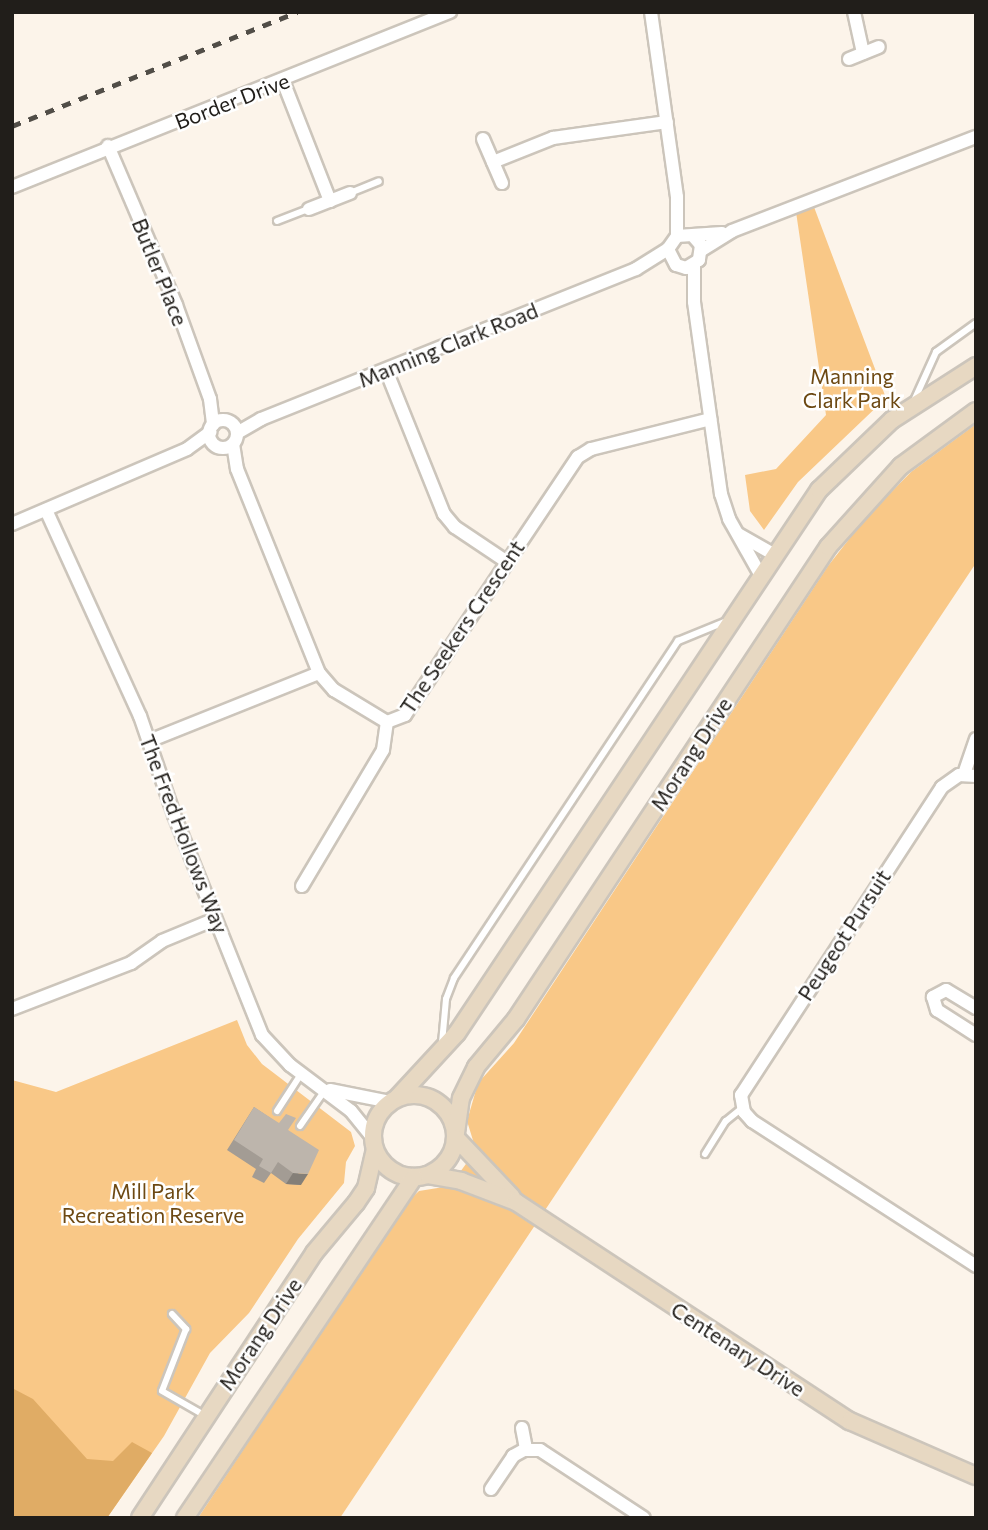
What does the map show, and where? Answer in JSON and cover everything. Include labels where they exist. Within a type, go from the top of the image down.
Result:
[{"type":"main road","name":"Morang Drive","points":[[393,1100],[441,1052],[773,554],[819,490],[852,454],[912,404],[976,366]]},
{"type":"main road","name":"Morang Drive","points":[[456,1136],[461,1098],[475,1068],[516,1019],[828,547],[901,466],[976,411]]},
{"type":"main road","points":[[410,1094],[436,1100],[453,1120],[456,1136],[448,1160],[421,1176],[391,1170],[374,1144],[374,1124],[393,1100],[410,1094]]},
{"type":"main road","name":"Centenary Drive","points":[[456,1136],[516,1202]]},
{"type":"main road","name":"Morang Drive","points":[[140,1518],[314,1253],[366,1188],[374,1144]]},
{"type":"main road","name":"Morang Drive","points":[[185,1518],[421,1176]]},
{"type":"main road","name":"Centenary Drive","points":[[421,1176],[461,1181],[516,1202],[850,1421],[975,1476]]},
{"type":"street","name":"Border Drive","points":[[12,187],[108,146],[283,81],[450,12]]},
{"type":"street","points":[[651,12],[677,197],[687,236],[702,250]]},
{"type":"street","points":[[854,12],[863,53]]},
{"type":"street","points":[[849,59],[879,47]]},
{"type":"street","points":[[283,81],[330,201]]},
{"type":"street","points":[[493,162],[553,138],[667,121]]},
{"type":"street","points":[[683,265],[732,231],[976,137]]},
{"type":"street","points":[[483,139],[502,183]]},
{"type":"street","name":"Butler Place","points":[[108,146],[176,305],[223,434]]},
{"type":"street","points":[[309,209],[351,193]]},
{"type":"street","points":[[732,231],[687,236],[668,249],[683,265],[694,302],[721,494],[737,534],[760,574]]},
{"type":"street","name":"Manning Clark Road","points":[[12,524],[223,434],[636,269],[668,249]]},
{"type":"street","name":"Manning Clark Road","points":[[636,269],[683,265]]},
{"type":"street","points":[[386,370],[444,514],[455,527],[507,562]]},
{"type":"street","name":"The Seekers Crescent","points":[[223,434],[319,673],[334,690],[387,722],[405,715],[584,452],[710,419]]},
{"type":"street","name":"The Fred Hollows Way","points":[[51,508],[149,741],[215,919],[262,1035],[302,1073],[326,1089],[374,1144]]},
{"type":"street","points":[[737,534],[773,554]]},
{"type":"street","points":[[149,741],[319,673]]},
{"type":"street","points":[[302,886],[383,750],[387,722]]},
{"type":"street","name":"Peugeot Pursuit","points":[[743,1108],[743,1087],[935,798],[947,781],[970,775],[976,739]]},
{"type":"street","points":[[12,1009],[131,963],[162,941],[215,919]]},
{"type":"street","points":[[976,1008],[946,990],[933,997],[937,1010],[976,1035]]},
{"type":"street","name":"The Fred Hollows Way","points":[[326,1089],[393,1100]]},
{"type":"street","points":[[743,1108],[757,1124],[976,1266]]},
{"type":"street","points":[[522,1428],[526,1449]]},
{"type":"street","points":[[491,1489],[513,1456],[526,1449],[545,1452],[644,1518]]},
{"type":"lane","points":[[351,193],[379,181]]},
{"type":"lane","points":[[277,221],[309,209]]},
{"type":"lane","name":"Morang Drive","points":[[912,404],[936,352],[976,323]]},
{"type":"lane","points":[[441,1052],[446,999],[454,978],[678,641],[729,621]]},
{"type":"lane","points":[[276,1111],[302,1073]]},
{"type":"lane","points":[[300,1126],[326,1089]]},
{"type":"lane","points":[[705,1154],[726,1121],[743,1108]]},
{"type":"lane","points":[[172,1314],[186,1329],[162,1391],[206,1416]]},
{"type":"green space","name":"Manning Clark Park","points":[[814,207],[886,398],[798,482],[764,530],[750,511],[745,475],[776,469],[826,415],[796,212]]},
{"type":"green space","points":[[976,424],[976,563],[340,1518],[198,1518],[407,1202],[419,1191],[450,1186],[476,1150],[467,1121],[478,1083],[514,1043],[828,566],[864,520],[911,472]]},
{"type":"green space","name":"Mill Park Recreation Reserve","points":[[237,1020],[247,1045],[262,1064],[351,1132],[355,1146],[346,1162],[344,1183],[298,1239],[249,1313],[210,1353],[164,1436],[107,1518],[12,1518],[12,1080],[56,1092]]},
{"type":"shaded area","points":[[12,1388],[33,1399],[87,1459],[113,1461],[132,1442],[152,1453],[107,1518],[12,1518]]},
{"type":"building","points":[[254,1107],[279,1123],[286,1114],[296,1118],[288,1130],[319,1150],[308,1174],[293,1173],[278,1162],[271,1173],[259,1166],[263,1159],[234,1140]]},
{"type":"railway","points":[[12,126],[297,12]]}]
